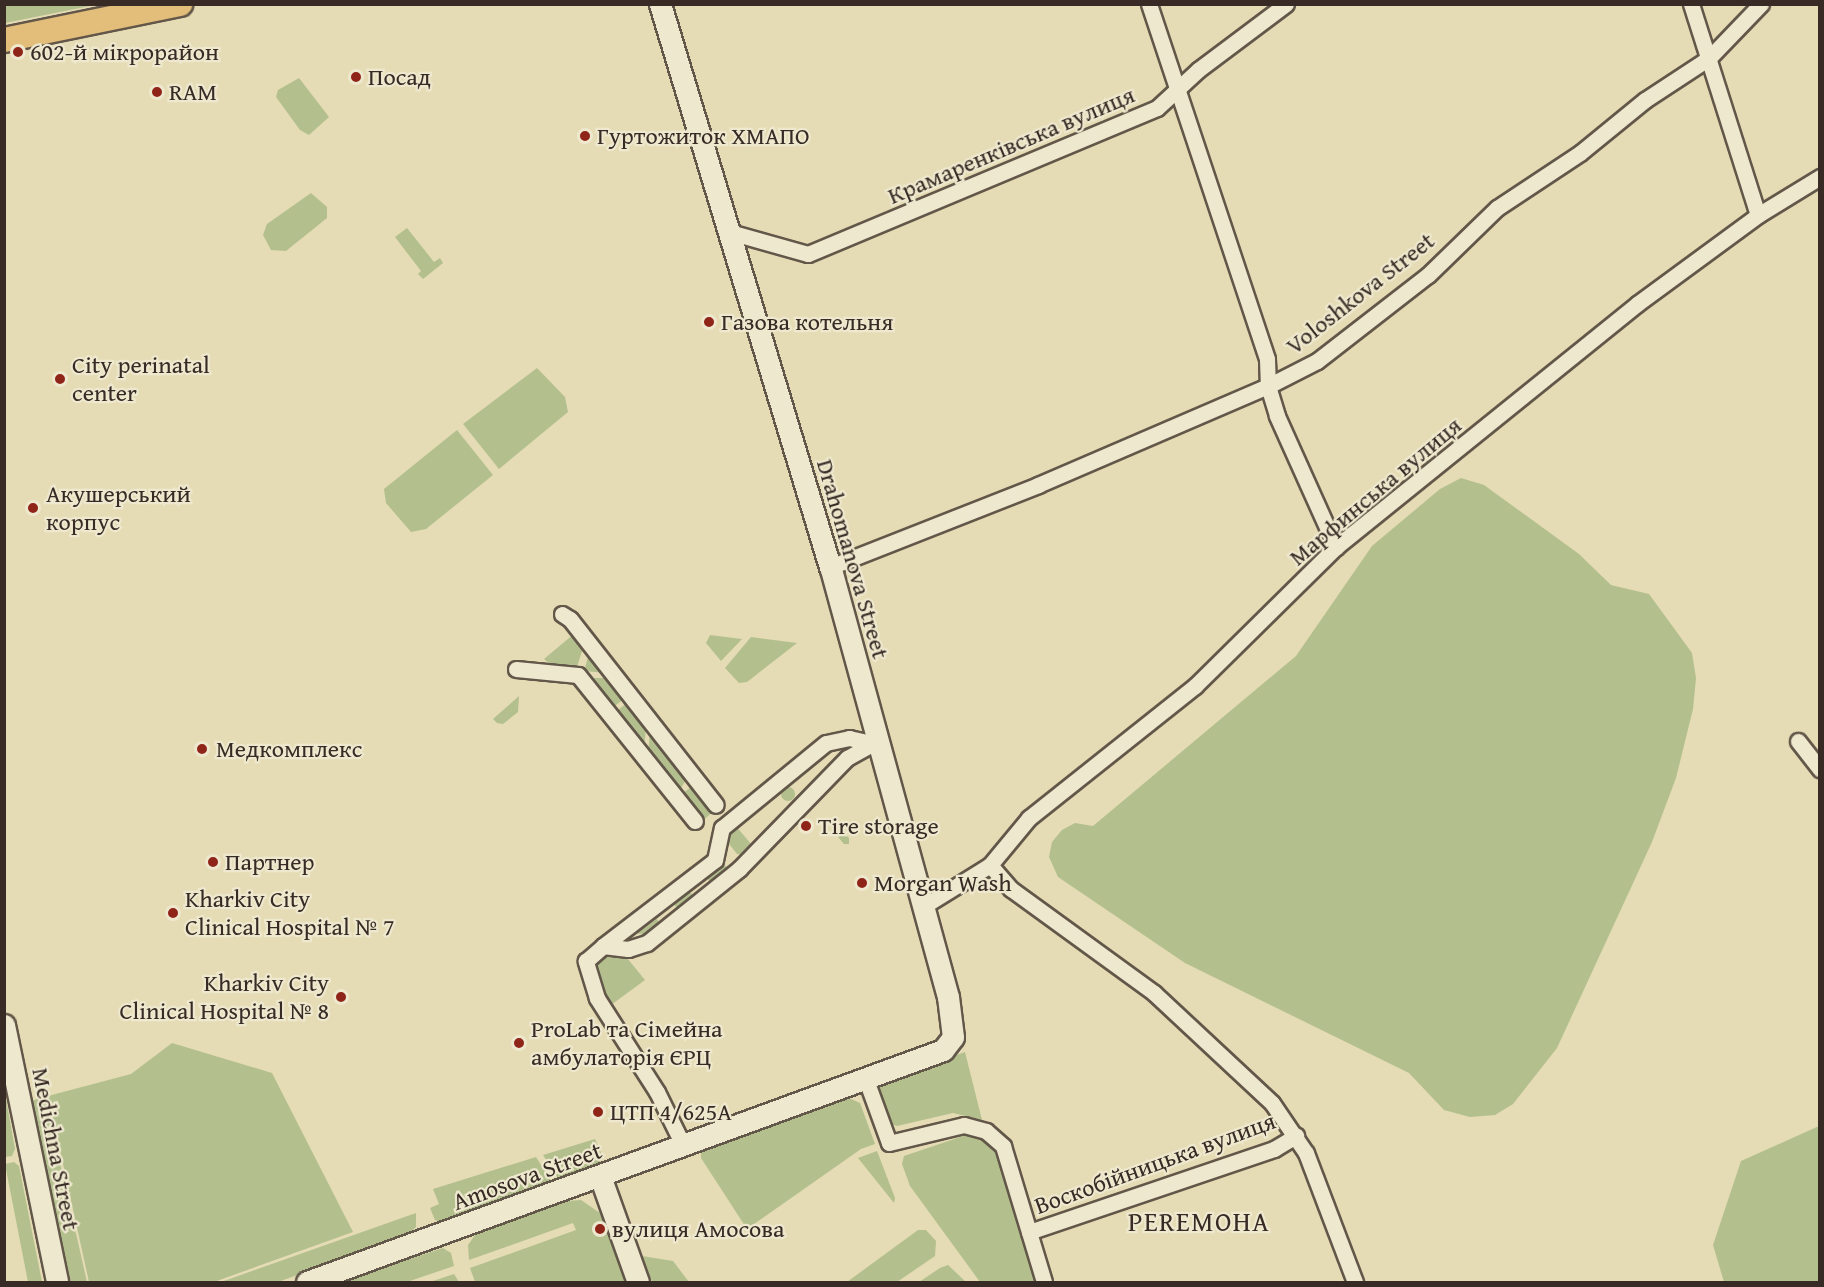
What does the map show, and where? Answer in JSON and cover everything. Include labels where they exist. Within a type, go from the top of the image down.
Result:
[{"type":"main road","points":[[4,40],[180,4]]},
{"type":"street","name":"Drahomanova Street","points":[[660,4],[726,231],[830,567],[875,741],[924,906],[948,997],[952,1040],[943,1050],[865,1077]]},
{"type":"street","points":[[1149,4],[1174,90],[1267,359],[1268,386],[1277,416],[1336,547]]},
{"type":"street","name":"Крамаренківська вулиця","points":[[726,231],[808,254],[1157,108],[1174,90],[1286,4]]},
{"type":"street","points":[[1691,4],[1758,215]]},
{"type":"street","name":"Voloshkova Street","points":[[830,567],[1038,485],[1268,386],[1317,361],[1428,275],[1497,208],[1580,153],[1645,100],[1708,58],[1761,4]]},
{"type":"street","name":"Марфинська вулиця","points":[[924,906],[990,865],[1029,818],[1195,686],[1336,547],[1637,304],[1758,215],[1820,177]]},
{"type":"street","points":[[562,614],[570,619],[716,805]]},
{"type":"street","points":[[516,669],[578,675],[695,821]]},
{"type":"street","points":[[683,1145],[657,1092],[627,1050],[590,981],[586,961],[715,860],[719,834],[726,823],[826,743],[849,738],[875,741]]},
{"type":"street","points":[[603,946],[628,949],[647,943],[740,869],[847,758],[875,741]]},
{"type":"street","points":[[1798,741],[1820,770]]},
{"type":"street","name":"Воскобійницька вулиця","points":[[990,865],[1011,889],[1154,993],[1272,1103],[1306,1153],[1355,1282]]},
{"type":"street","name":"Medichna Street","points":[[4,1025],[57,1282]]},
{"type":"street","points":[[865,1077],[889,1143],[964,1125],[979,1128],[1004,1146],[1044,1282]]},
{"type":"street","name":"Amosova Street","points":[[307,1282],[865,1077]]},
{"type":"street","name":"Воскобійницька вулиця","points":[[1029,1232],[1274,1149],[1296,1136]]},
{"type":"street","points":[[600,1176],[638,1282]]},
{"type":"green space","points":[[95,5],[5,23],[5,6]]},
{"type":"green space","points":[[299,78],[329,117],[309,135],[300,130],[276,97],[278,90]]},
{"type":"green space","points":[[311,193],[327,207],[327,218],[286,251],[271,250],[263,235],[267,224]]},
{"type":"green space","points":[[407,228],[434,262],[440,258],[443,263],[423,279],[418,274],[421,271],[395,237]]},
{"type":"green space","points":[[537,368],[565,397],[568,412],[499,469],[463,424]]},
{"type":"green space","points":[[457,430],[493,475],[426,529],[411,532],[386,503],[384,489]]},
{"type":"green space","points":[[1461,478],[1484,485],[1579,554],[1611,585],[1649,594],[1692,653],[1696,678],[1693,709],[1676,778],[1652,842],[1557,1048],[1513,1104],[1495,1115],[1470,1117],[1444,1110],[1409,1073],[1185,963],[1058,877],[1049,857],[1052,842],[1062,830],[1075,823],[1093,826],[1296,656],[1372,546],[1440,489]]},
{"type":"green space","points":[[575,633],[584,645],[576,670],[553,667],[544,659]]},
{"type":"green space","points":[[710,635],[742,639],[721,661],[706,643]]},
{"type":"green space","points":[[751,637],[797,643],[747,682],[739,683],[725,668]]},
{"type":"green space","points":[[590,650],[607,673],[584,671]]},
{"type":"green space","points":[[585,678],[612,678],[626,697],[611,709]]},
{"type":"green space","points":[[519,696],[518,712],[503,724],[497,723],[493,719]]},
{"type":"green space","points":[[627,703],[646,727],[644,751],[614,713]]},
{"type":"green space","points":[[650,732],[687,778],[681,788],[675,789],[648,755]]},
{"type":"green space","points":[[692,786],[714,811],[701,822],[681,795]]},
{"type":"green space","points":[[785,787],[791,787],[795,794],[791,801],[785,801],[781,797],[781,791]]},
{"type":"green space","points":[[834,824],[849,838],[849,844],[844,844],[833,831]]},
{"type":"green space","points":[[735,825],[751,844],[745,855],[737,854],[726,840],[725,835]]},
{"type":"green space","points":[[722,863],[729,869],[711,883],[705,875]]},
{"type":"green space","points":[[685,892],[697,895],[678,909],[671,901]]},
{"type":"green space","points":[[657,919],[660,924],[646,935],[635,933],[640,926],[643,929]]},
{"type":"green space","points":[[601,953],[623,953],[645,980],[611,1005],[592,973],[591,963]]},
{"type":"green space","points":[[172,1043],[272,1073],[353,1232],[214,1282],[89,1282],[48,1096],[131,1074]]},
{"type":"green space","points":[[965,1052],[982,1120],[953,1113],[897,1126],[889,1123],[878,1083]]},
{"type":"green space","points":[[5,1093],[15,1149],[12,1156],[5,1157]]},
{"type":"green space","points":[[45,1096],[87,1282],[63,1282],[29,1102]]},
{"type":"green space","points":[[849,1098],[860,1103],[875,1144],[861,1149],[747,1229],[701,1158],[701,1152]]},
{"type":"green space","points":[[1819,1126],[1819,1282],[1724,1282],[1713,1245],[1741,1161]]},
{"type":"green space","points":[[978,1131],[996,1153],[1035,1282],[980,1282],[910,1186],[902,1164],[904,1156]]},
{"type":"green space","points":[[595,1139],[602,1155],[600,1164],[559,1180],[543,1155]]},
{"type":"green space","points":[[877,1151],[895,1198],[894,1203],[858,1158]]},
{"type":"green space","points":[[536,1157],[553,1184],[443,1223],[435,1220],[430,1208],[439,1204],[433,1189]]},
{"type":"green space","points":[[14,1162],[19,1166],[42,1282],[28,1282],[5,1164]]},
{"type":"green space","points":[[581,1200],[600,1213],[625,1282],[475,1282],[470,1268],[576,1230],[573,1223],[469,1260],[468,1245],[475,1235],[566,1201]]},
{"type":"green space","points":[[416,1213],[416,1227],[408,1235],[278,1282],[221,1282]]},
{"type":"green space","points":[[918,1230],[926,1230],[936,1241],[935,1256],[897,1282],[847,1282]]},
{"type":"green space","points":[[443,1248],[451,1253],[454,1266],[407,1282],[340,1282]]},
{"type":"green space","points":[[642,1256],[673,1261],[689,1282],[652,1282]]},
{"type":"green space","points":[[948,1265],[966,1282],[919,1282],[940,1268]]},
{"type":"green space","points":[[454,1274],[459,1282],[430,1282]]},
{"type":"place","name":"602-й мікрорайон","points":[[18,52]]},
{"type":"place","name":"Посад","points":[[356,77]]},
{"type":"place","name":"RAM","points":[[157,92]]},
{"type":"place","name":"Гуртожиток ХМАПО","points":[[585,136]]},
{"type":"place","name":"Газова котельня","points":[[709,322]]},
{"type":"place","name":"City perinatal center","points":[[60,379]]},
{"type":"place","name":"Акушерський корпус","points":[[33,508]]},
{"type":"place","name":"Медкомплекс","points":[[202,749]]},
{"type":"place","name":"Tire storage","points":[[806,826]]},
{"type":"place","name":"Партнер","points":[[213,862]]},
{"type":"place","name":"Morgan Wash","points":[[862,883]]},
{"type":"place","name":"Kharkiv City Clinical Hospital № 7","points":[[173,913]]},
{"type":"place","name":"Kharkiv City Clinical Hospital № 8","points":[[341,997]]},
{"type":"place","name":"ProLab та Сімейна амбулаторія ЄРЦ","points":[[519,1043]]},
{"type":"place","name":"ЦТП 4/625А","points":[[598,1112]]},
{"type":"place","name":"вулиця Амосова","points":[[600,1229]]},
{"type":"district","name":"PEREMOHA","points":[[1199,1222]]}]
